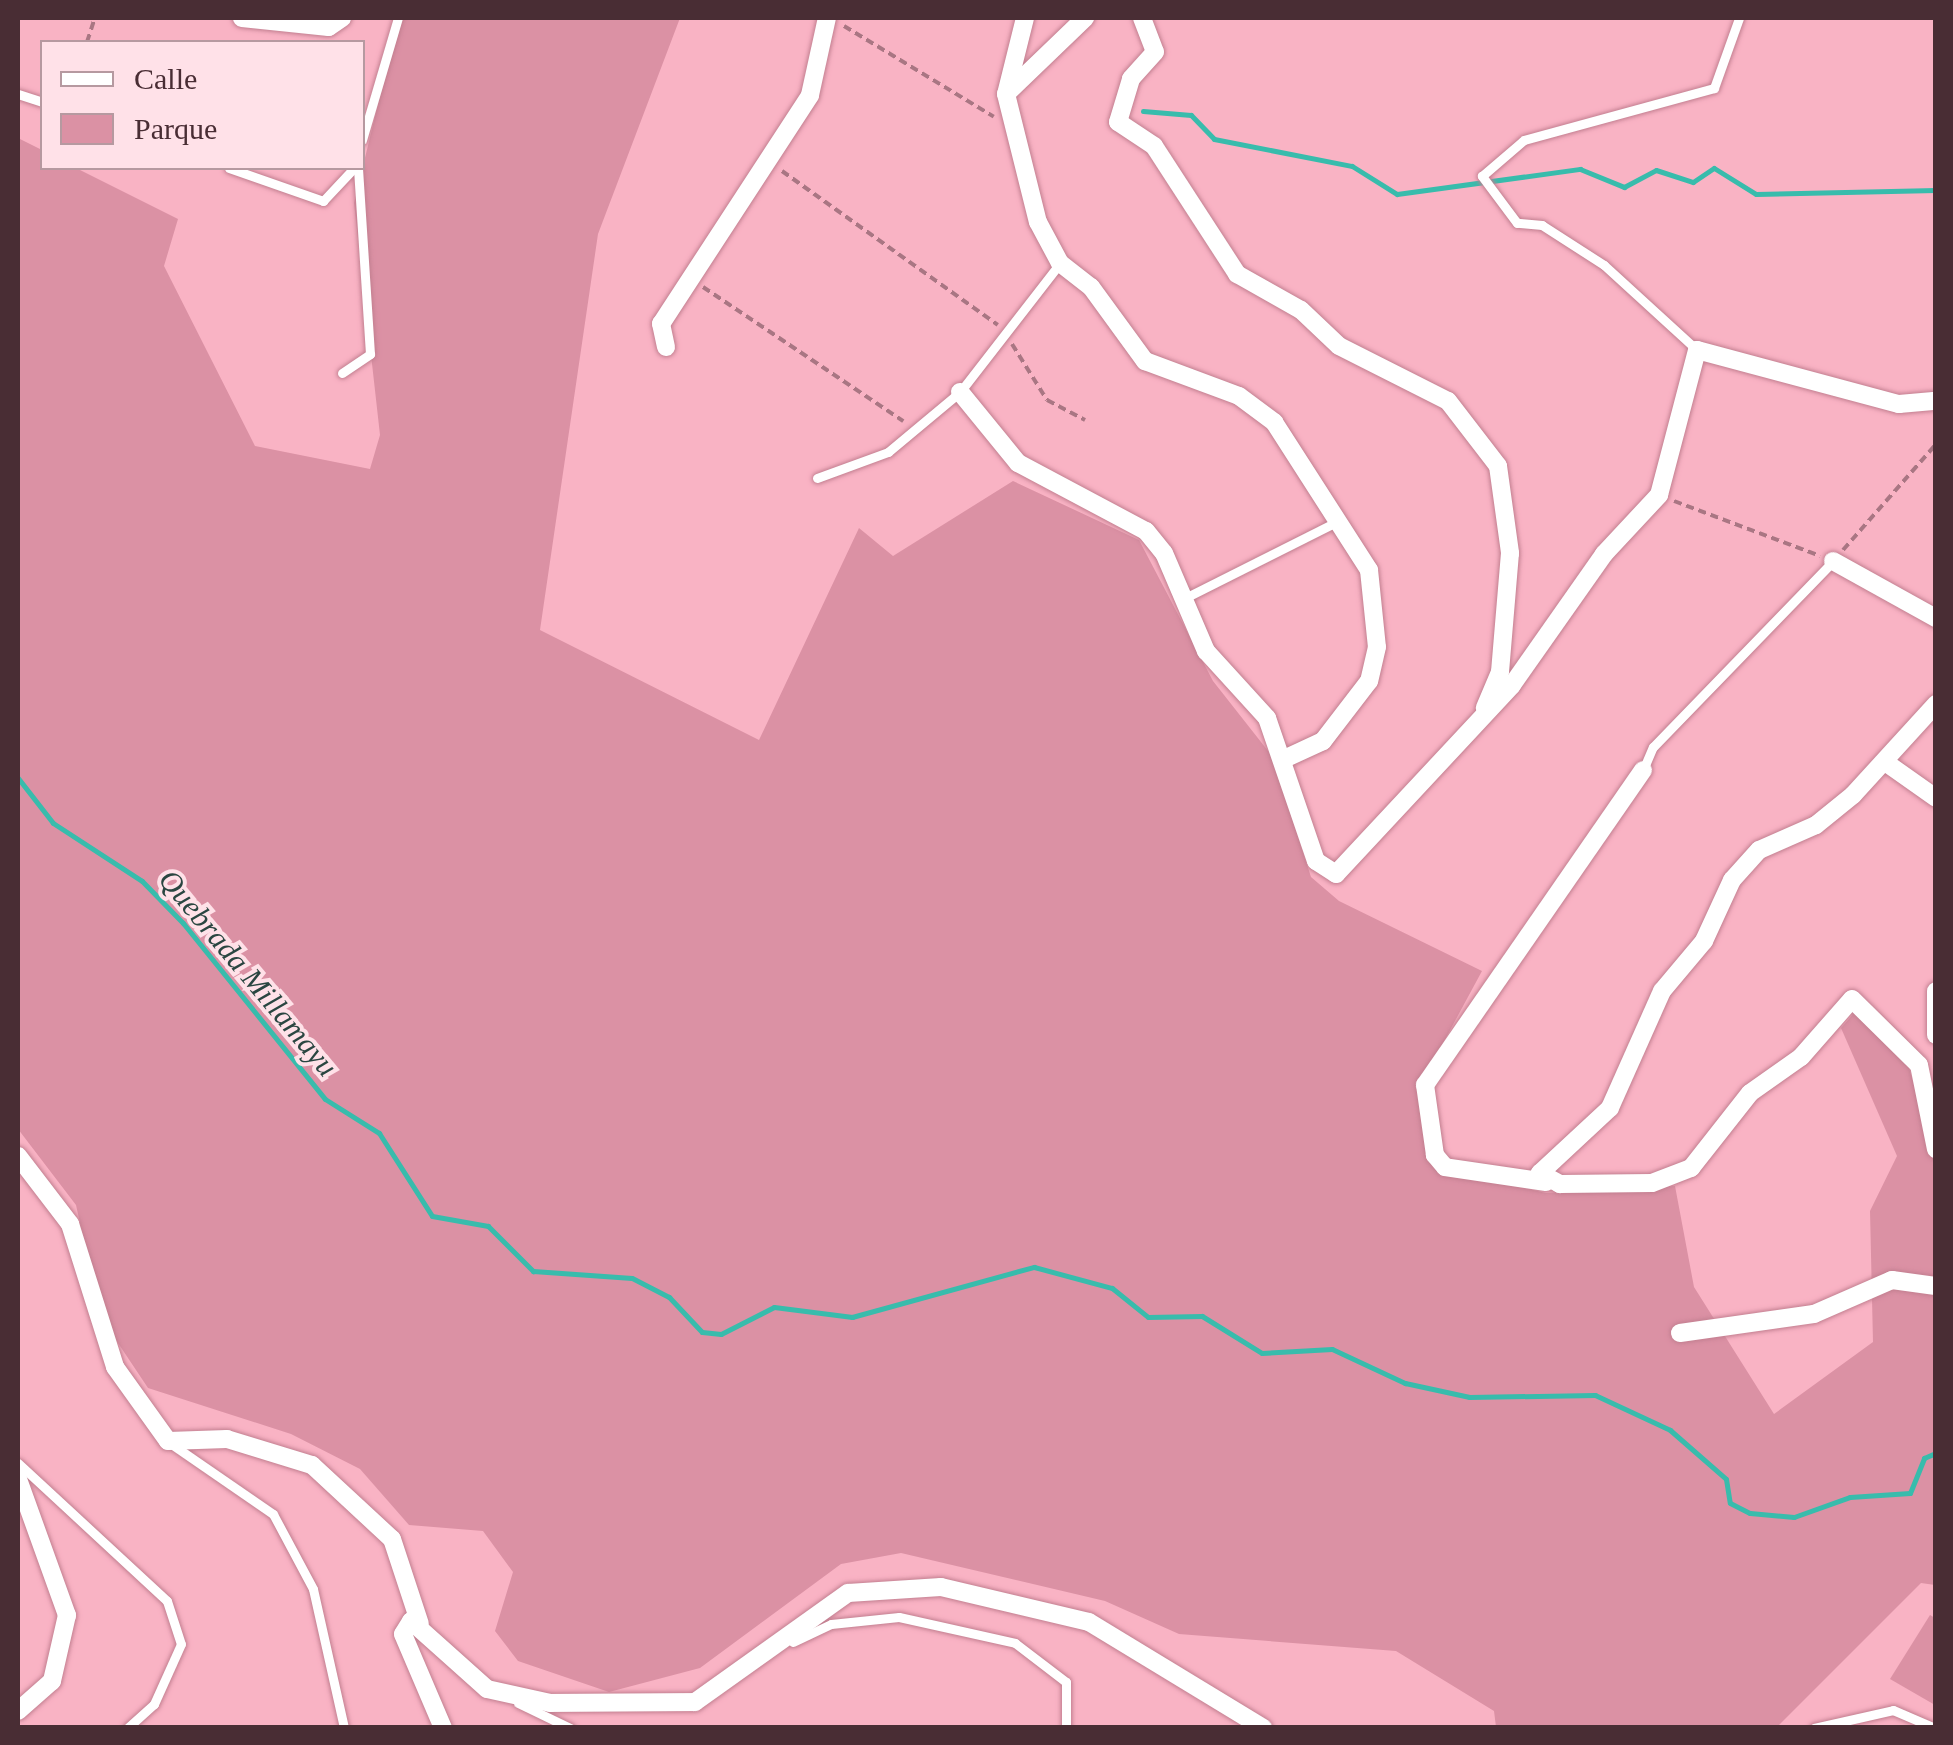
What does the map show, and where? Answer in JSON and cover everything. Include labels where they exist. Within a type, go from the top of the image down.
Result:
[{"type":"street","points":[[242,18],[330,27],[342,18]]},
{"type":"street","points":[[666,347],[661,324],[810,96],[829,18]]},
{"type":"street","points":[[1026,18],[1006,94],[1038,222],[1060,263],[1090,287],[1145,362],[1257,404],[1341,520],[1376,601],[1370,681],[1323,741],[1282,760]]},
{"type":"street","points":[[1006,94],[1085,18]]},
{"type":"street","points":[[1142,18],[1155,52],[1131,79],[1118,122],[1154,146],[1237,274],[1300,310],[1339,346],[1448,401],[1498,466],[1510,553],[1500,672],[1482,718]]},
{"type":"street","points":[[960,392],[1018,463],[1146,531],[1187,598],[1206,650],[1248,686],[1282,760],[1316,861],[1336,874],[1482,718],[1659,495],[1697,350],[1899,404],[1936,401]]},
{"type":"street","points":[[1834,561],[1936,618]]},
{"type":"street","points":[[1546,1182],[1542,1162],[1594,1130],[1610,1108],[1662,990],[1704,942],[1732,880],[1758,850],[1816,825],[1885,762],[1936,704]]},
{"type":"street","points":[[1885,762],[1936,798]]},
{"type":"street","points":[[1643,770],[1425,1084],[1435,1155],[1445,1168],[1546,1182],[1652,1182],[1691,1168],[1750,1092],[1800,1057],[1852,999],[1919,1065],[1936,1149]]},
{"type":"street","points":[[1936,991],[1936,1035]]},
{"type":"street","points":[[18,1156],[70,1224],[114,1368],[168,1441],[226,1439],[312,1465],[392,1539],[420,1624]]},
{"type":"street","points":[[1680,1332],[1814,1314],[1892,1280],[1936,1286]]},
{"type":"street","points":[[18,1479],[67,1615],[52,1681],[18,1711]]},
{"type":"street","points":[[443,1728],[403,1634],[411,1621],[420,1624],[487,1689],[550,1703],[695,1702],[760,1662],[782,1635],[848,1592],[941,1587],[1089,1622],[1262,1728]]},
{"type":"lane","points":[[365,130],[398,18]]},
{"type":"lane","points":[[1697,350],[1604,265],[1542,226],[1518,223],[1482,176],[1524,140],[1714,88],[1739,18]]},
{"type":"lane","points":[[235,170],[323,200],[354,170]]},
{"type":"lane","points":[[342,373],[370,354],[356,170]]},
{"type":"lane","points":[[817,478],[888,452],[960,392],[1060,263]]},
{"type":"lane","points":[[1187,598],[1341,520]]},
{"type":"lane","points":[[1643,770],[1654,746],[1834,561]]},
{"type":"lane","points":[[168,1441],[273,1514],[312,1589],[344,1728]]},
{"type":"lane","points":[[18,1463],[166,1600],[181,1644],[154,1704],[127,1728]]},
{"type":"lane","points":[[760,1662],[830,1624],[928,1620],[1016,1643],[1050,1663],[1066,1682],[1066,1728]]},
{"type":"lane","points":[[487,1689],[570,1728]]},
{"type":"lane","points":[[1814,1728],[1893,1710],[1935,1728]]},
{"type":"path","points":[[829,18],[1015,130]]},
{"type":"path","points":[[766,160],[1008,332],[1047,400],[1086,420]]},
{"type":"path","points":[[690,278],[915,429]]},
{"type":"path","points":[[1659,495],[1834,561],[1936,444]]},
{"type":"green space","points":[[399,18],[680,18],[598,234],[540,630],[759,740],[859,528],[893,556],[1013,481],[1139,540],[1213,681],[1272,756],[1311,877],[1339,901],[1482,971],[1422,1082],[1448,1170],[1546,1193],[1675,1186],[1694,1287],[1774,1414],[1873,1342],[1870,1211],[1897,1156],[1841,1028],[1855,1012],[1905,1055],[1935,1154],[1935,1585],[1921,1583],[1777,1727],[1496,1727],[1494,1711],[1396,1651],[1179,1634],[1105,1601],[901,1553],[841,1564],[700,1668],[609,1692],[518,1661],[495,1631],[513,1572],[483,1531],[409,1525],[360,1469],[291,1434],[148,1388],[100,1316],[76,1205],[18,1129],[18,138],[40,149],[40,170],[80,170],[178,219],[164,266],[255,446],[370,469],[380,435],[354,203]]},
{"type":"green space","points":[[1930,1615],[1935,1618],[1935,1705],[1890,1679]]},
{"type":"waterway","points":[[1143,111],[1191,115],[1214,139],[1352,166],[1397,194],[1580,169],[1624,187],[1656,170],[1693,182],[1714,168],[1756,194],[1936,190]]},
{"type":"waterway","name":"Quebrada Millamayu","points":[[18,778],[53,823],[142,881],[183,923],[325,1099],[379,1133],[432,1216],[488,1226],[533,1271],[632,1278],[669,1297],[702,1332],[721,1334],[774,1307],[852,1317],[1034,1267],[1112,1288],[1148,1317],[1202,1316],[1262,1353],[1332,1349],[1405,1383],[1469,1397],[1595,1395],[1670,1430],[1726,1479],[1730,1503],[1750,1513],[1794,1517],[1850,1497],[1910,1493],[1924,1458],[1936,1453]]}]
